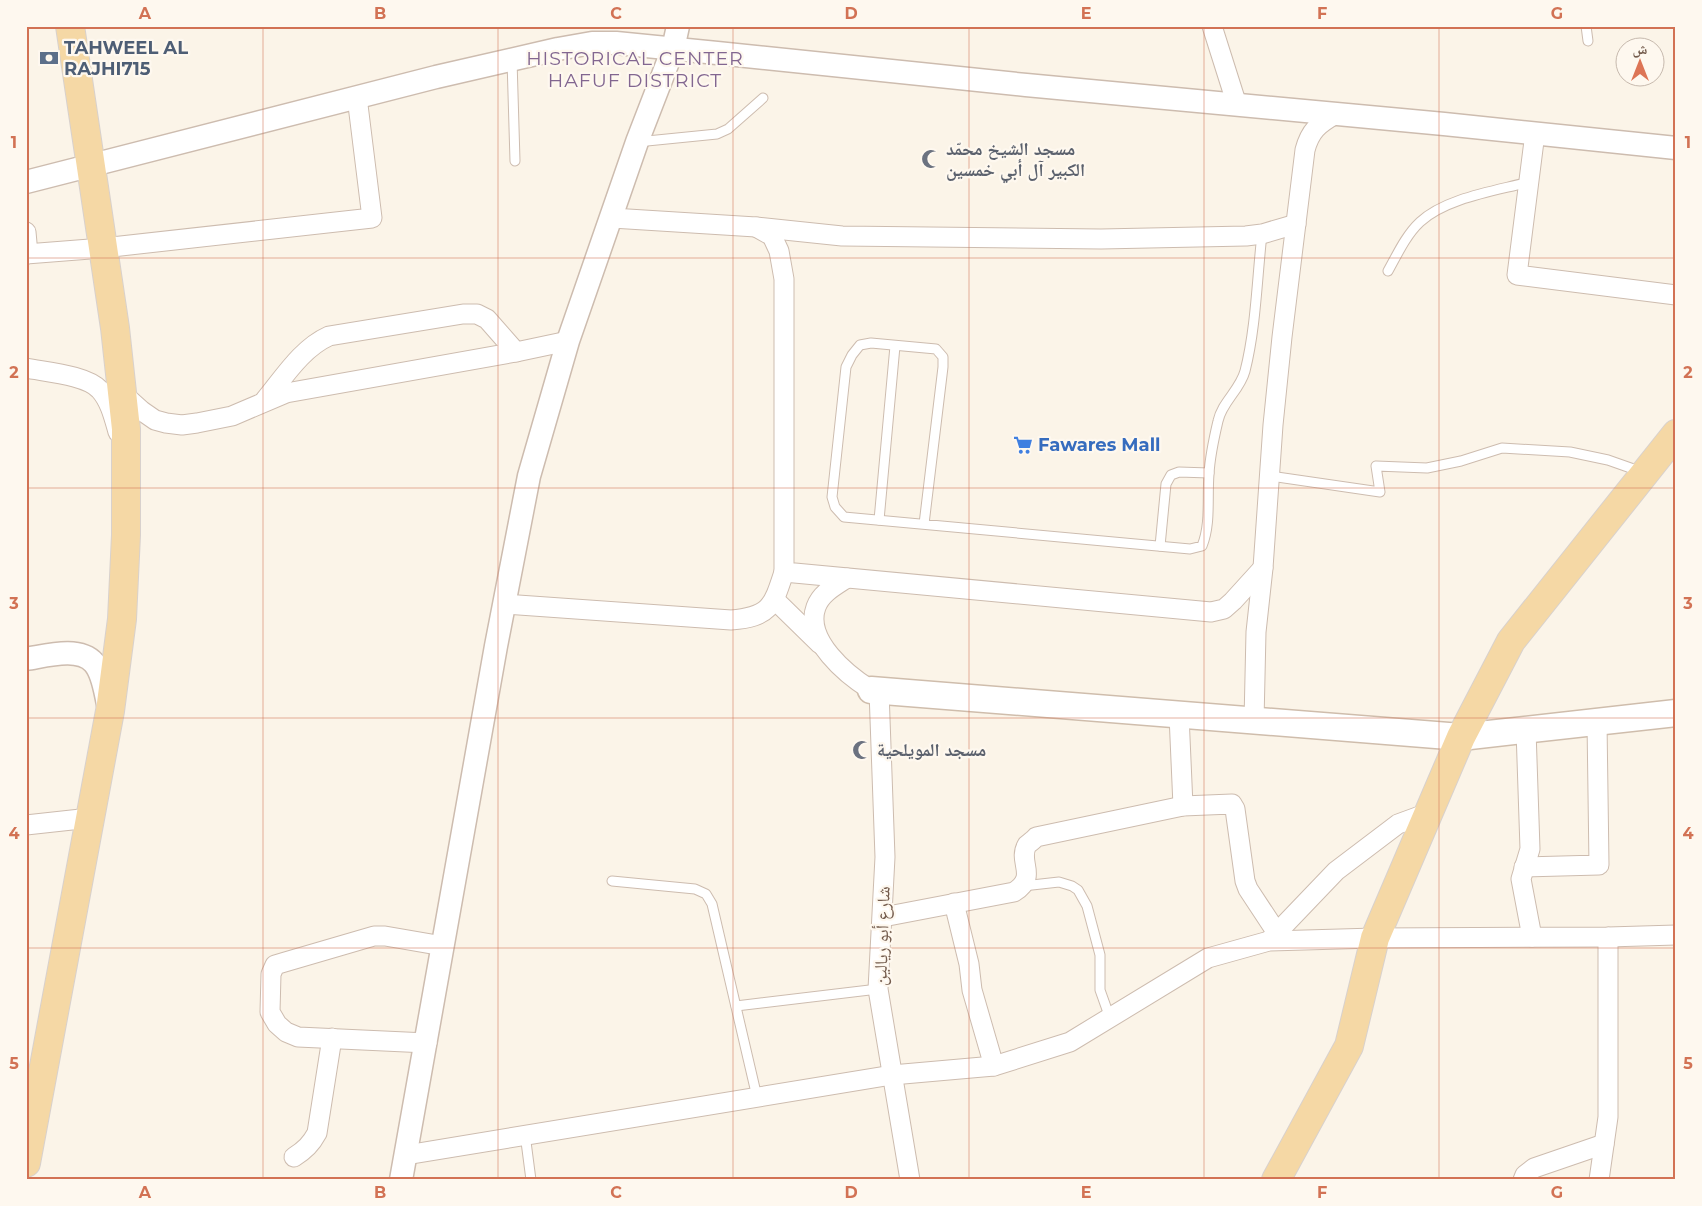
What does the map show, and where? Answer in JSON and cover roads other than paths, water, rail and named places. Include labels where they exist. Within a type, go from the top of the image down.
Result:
[{"type":"main road","points":[[26,1163],[110,711],[122,619],[126,535],[126,429],[103,248],[70,26]]},
{"type":"main road","points":[[1276,1180],[1349,1046],[1375,938],[1460,737],[1511,641],[1675,436]]},
{"type":"main road","points":[[875,690],[1460,737],[1676,713]]},
{"type":"street","points":[[401,1180],[504,604],[529,476],[568,341],[637,142],[673,48],[678,26]]},
{"type":"street","points":[[1212,26],[1237,105]]},
{"type":"street","points":[[26,182],[512,59],[592,43],[673,48],[1036,86],[1676,148]]},
{"type":"street","points":[[26,232],[27,254],[103,248],[372,218],[358,97]]},
{"type":"street","points":[[1254,721],[1256,632],[1263,568],[1273,425],[1296,224],[1309,137],[1323,121],[1336,114]]},
{"type":"street","points":[[1535,133],[1517,274],[1676,295]]},
{"type":"street","points":[[612,218],[756,227],[842,236],[1091,239],[1246,236],[1262,234],[1296,224]]},
{"type":"street","points":[[504,604],[731,620],[748,618],[765,610],[775,600],[784,572],[784,279],[779,250],[772,236],[756,227]]},
{"type":"street","points":[[264,401],[308,349],[329,336],[463,314],[477,314],[487,319],[516,352]]},
{"type":"street","points":[[122,393],[155,420],[182,425],[232,416],[286,393],[568,341]]},
{"type":"street","points":[[26,368],[88,382],[100,390],[111,410],[127,459]]},
{"type":"street","points":[[784,572],[1211,612],[1224,609],[1263,568]]},
{"type":"street","points":[[823,646],[817,636],[814,620],[816,608],[821,598],[830,589],[847,578]]},
{"type":"street","points":[[775,600],[823,646],[852,678],[875,690]]},
{"type":"street","points":[[26,658],[60,654],[85,656],[95,663],[110,711]]},
{"type":"street","name":"شارع أبو ريالين","points":[[875,690],[885,857],[878,989],[910,1180]]},
{"type":"street","points":[[1179,715],[1183,806]]},
{"type":"street","points":[[1524,867],[1599,865],[1597,722]]},
{"type":"street","points":[[1526,730],[1530,849],[1521,878],[1532,937]]},
{"type":"street","points":[[883,917],[1014,892],[1023,886],[1027,876],[1027,846],[1036,837],[1183,806],[1232,804],[1235,809],[1245,881],[1274,937]]},
{"type":"street","points":[[1274,937],[1336,871],[1398,824],[1428,813]]},
{"type":"street","points":[[26,826],[90,818]]},
{"type":"street","points":[[954,903],[969,964],[972,990],[994,1066]]},
{"type":"street","points":[[406,1155],[892,1075],[994,1066],[1070,1042],[1208,958],[1274,937],[1608,937],[1676,934]]},
{"type":"street","points":[[427,1043],[298,1037],[286,1032],[277,1024],[270,1012],[271,974],[276,966],[374,936],[385,936],[443,946]]},
{"type":"street","points":[[1599,1180],[1608,1117],[1608,937]]},
{"type":"street","points":[[294,1157],[304,1151],[317,1133],[332,1038]]},
{"type":"street","points":[[1523,1180],[1534,1168],[1604,1144]]},
{"type":"lane","points":[[1586,26],[1588,41]]},
{"type":"lane","points":[[512,59],[515,161]]},
{"type":"lane","points":[[637,142],[717,134],[728,129],[763,98]]},
{"type":"lane","points":[[1388,271],[1404,242],[1420,222],[1436,211],[1456,202],[1529,182]]},
{"type":"lane","points":[[924,524],[943,367],[942,357],[936,349],[871,343],[860,345],[846,367],[832,497],[835,507],[844,516],[879,520],[1190,549],[1202,546],[1207,535],[1209,473],[1218,418],[1222,409],[1240,384],[1245,372],[1251,336],[1262,234]]},
{"type":"lane","points":[[879,520],[895,346]]},
{"type":"lane","points":[[1270,476],[1380,492],[1376,466],[1426,468],[1460,461],[1502,448],[1570,452],[1608,460],[1644,473]]},
{"type":"lane","points":[[1160,546],[1166,484],[1171,475],[1180,472],[1209,473]]},
{"type":"lane","points":[[612,881],[695,889],[706,894],[712,904],[757,1097]]},
{"type":"lane","points":[[1023,886],[1059,882],[1078,890],[1087,906],[1100,955],[1100,990],[1110,1018]]},
{"type":"lane","points":[[736,1006],[878,989]]},
{"type":"lane","points":[[525,1134],[530,1180]]},
{"type":"place","name":"TAHWEEL AL RAJHI715","points":[[49,58]]},
{"type":"place","name":"مسجد الشيخ محمّد الكبير آل أبي خمسين","points":[[931,159]]},
{"type":"place","name":"Fawares Mall","points":[[1023,445]]},
{"type":"place","name":"مسجد المويلحية","points":[[862,750]]},
{"type":"district","name":"HISTORICAL CENTER HAFUF DISTRICT","points":[[635,69]]}]
